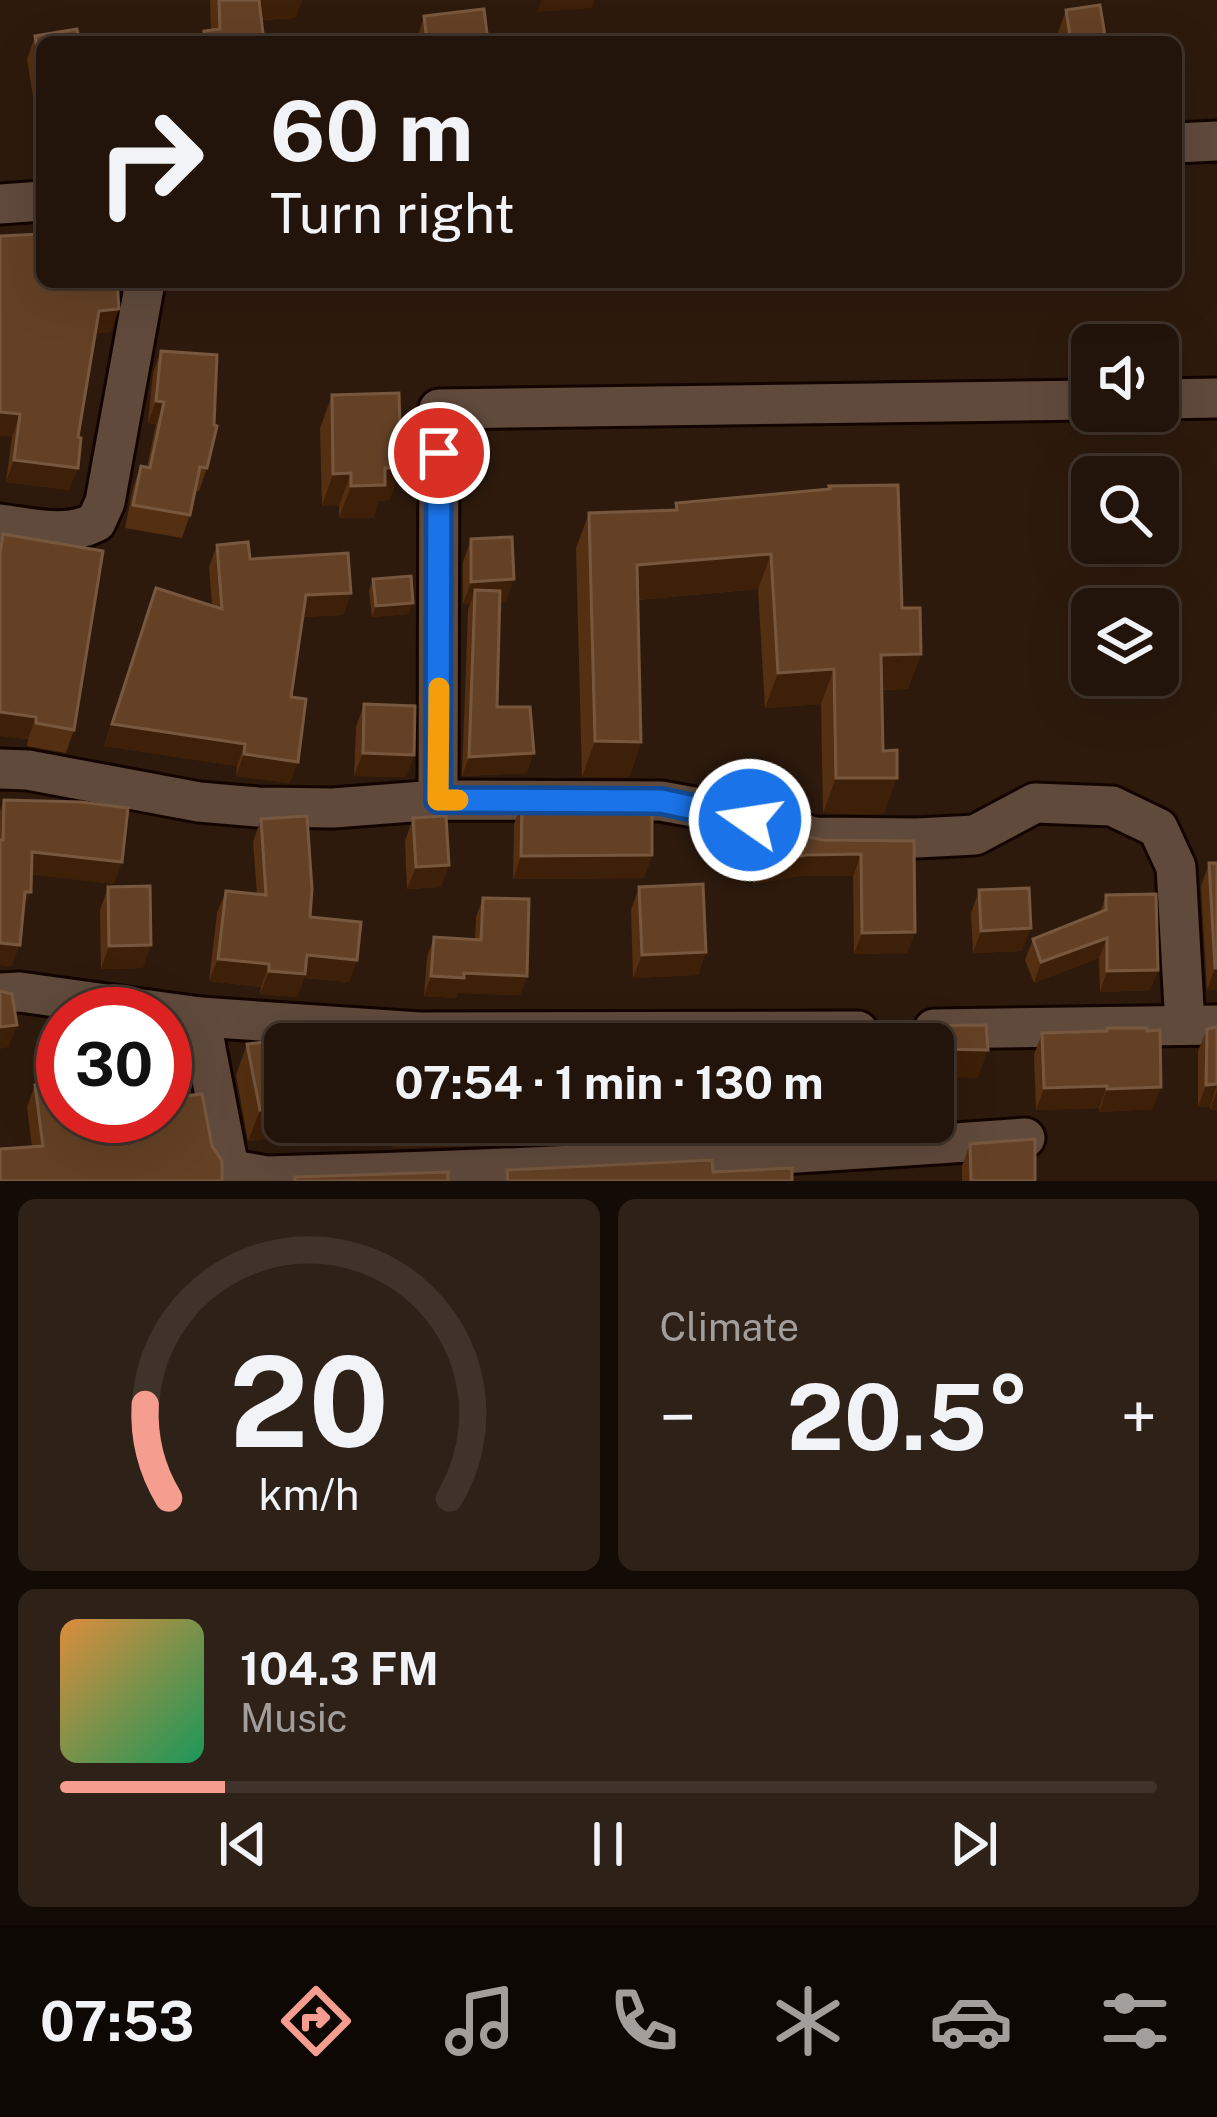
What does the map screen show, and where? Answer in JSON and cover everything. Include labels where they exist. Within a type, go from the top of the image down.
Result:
[{"type":"street","points":[[1182,143],[1217,141]]},
{"type":"street","points":[[0,204],[36,201]]},
{"type":"street","points":[[0,524],[61,532],[96,522],[104,502],[145,288]]},
{"type":"street","points":[[1179,399],[1217,398]]},
{"type":"street","points":[[438,800],[439,409],[1071,400]]},
{"type":"street","points":[[0,769],[199,802],[258,807],[333,808],[438,800],[661,801],[815,837],[975,835],[1035,803],[1112,806],[1158,828],[1176,867],[1201,1025],[420,1031],[200,1017],[0,993]]},
{"type":"street","points":[[200,1017],[228,1163],[238,1172],[267,1176],[775,1156],[1025,1138]]},
{"type":"building","points":[[219,0],[259,0],[263,36],[204,36],[204,31],[220,29]]},
{"type":"building","points":[[1100,5],[1105,36],[1070,36],[1066,10]]},
{"type":"building","points":[[484,9],[487,36],[426,36],[424,16]]},
{"type":"building","points":[[77,29],[79,36],[36,36],[36,42],[35,36]]},
{"type":"building","points":[[36,234],[36,288],[117,288],[119,309],[99,311],[78,437],[78,468],[14,460],[20,414],[0,412],[0,236]]},
{"type":"building","points":[[161,351],[217,355],[217,426],[207,468],[200,467],[190,515],[133,505],[141,466],[150,468],[164,402],[156,401]]},
{"type":"building","points":[[399,393],[401,468],[385,468],[385,485],[351,486],[351,473],[333,474],[332,395]]},
{"type":"building","points":[[898,485],[902,608],[920,608],[921,654],[881,655],[883,751],[897,750],[897,778],[836,778],[834,669],[778,673],[771,554],[637,565],[641,742],[595,741],[589,513],[677,510],[676,503],[829,486]]},
{"type":"building","points":[[3,534],[103,551],[74,730],[36,723],[36,717],[0,712]]},
{"type":"building","points":[[512,537],[514,579],[471,582],[471,539]]},
{"type":"building","points":[[248,542],[250,559],[348,553],[351,593],[306,595],[291,697],[306,699],[298,762],[244,754],[245,744],[112,724],[156,588],[222,609],[217,545]]},
{"type":"building","points":[[411,576],[413,603],[376,606],[373,579]]},
{"type":"building","points":[[475,590],[500,591],[497,707],[530,707],[534,753],[469,757]]},
{"type":"building","points":[[364,704],[415,706],[414,755],[363,753]]},
{"type":"building","points":[[4,800],[128,808],[122,862],[32,852],[31,892],[25,892],[20,945],[0,943]]},
{"type":"building","points":[[522,802],[652,802],[652,855],[521,856]]},
{"type":"building","points":[[307,816],[310,917],[361,922],[357,960],[307,955],[305,974],[269,971],[269,964],[218,959],[226,891],[266,895],[261,819]]},
{"type":"building","points":[[446,816],[449,865],[416,867],[413,818]]},
{"type":"building","points":[[782,830],[822,840],[914,841],[915,932],[862,933],[861,854],[806,855],[762,863],[757,834]]},
{"type":"building","points":[[1209,863],[1217,863],[1217,968],[1215,968]]},
{"type":"building","points":[[703,884],[706,952],[642,955],[639,887]]},
{"type":"building","points":[[150,886],[151,945],[109,946],[108,887]]},
{"type":"building","points":[[1029,888],[1031,928],[981,931],[979,890]]},
{"type":"building","points":[[1156,894],[1158,970],[1107,971],[1107,938],[1041,962],[1033,939],[1106,910],[1106,895]]},
{"type":"building","points":[[483,898],[529,899],[527,976],[431,976],[434,937],[481,940]]},
{"type":"building","points":[[0,991],[12,994],[17,1025],[0,1027]]},
{"type":"building","points":[[954,1025],[986,1025],[988,1050],[954,1049]]},
{"type":"building","points":[[1217,1027],[1217,1084],[1206,1085],[1207,1029]]},
{"type":"building","points":[[1160,1030],[1161,1087],[1044,1088],[1042,1033]]},
{"type":"building","points":[[264,1042],[264,1109],[260,1110],[247,1044]]},
{"type":"building","points":[[202,1094],[212,1146],[222,1161],[222,1181],[0,1181],[0,1149],[192,1143],[192,1095]]},
{"type":"building","points":[[1035,1139],[1035,1181],[971,1181],[970,1144]]},
{"type":"building","points":[[712,1160],[713,1172],[792,1168],[792,1181],[508,1181],[507,1170]]},
{"type":"building","points":[[448,1172],[448,1181],[295,1181],[295,1177]]},
{"type":"slow traffic","points":[[439,688],[438,800],[458,800]]},
{"type":"route","points":[[439,453],[438,800],[661,801],[750,820]]}]
